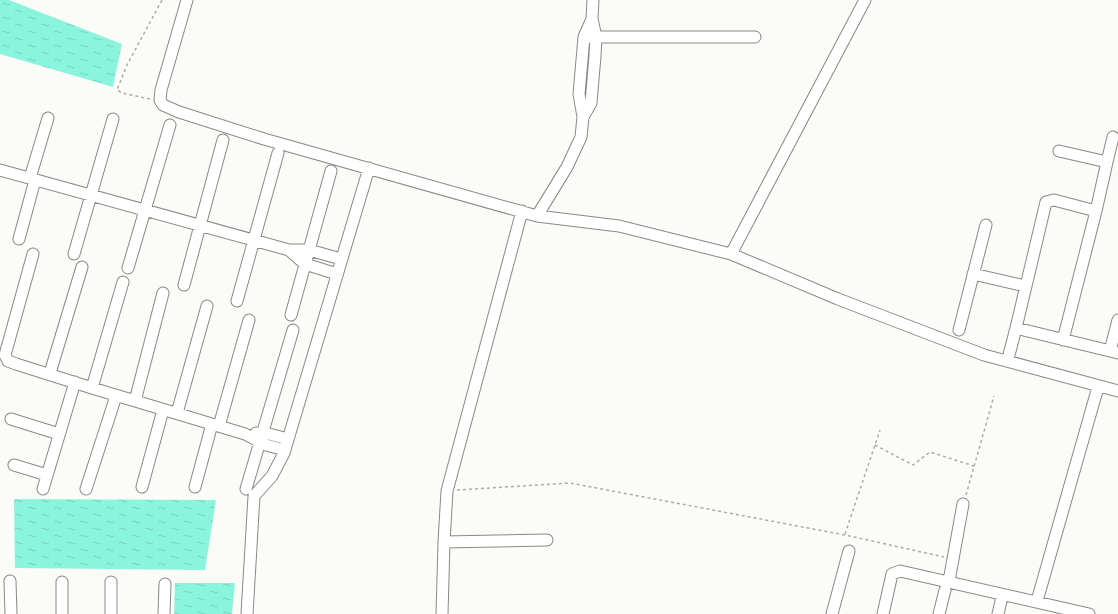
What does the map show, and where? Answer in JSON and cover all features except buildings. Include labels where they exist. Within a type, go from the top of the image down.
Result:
[{"type":"street","points":[[186,0],[163,79],[160,100],[163,105],[179,112],[264,139],[537,216],[619,226],[731,254],[838,299],[984,356],[1118,392]]},
{"type":"street","points":[[583,117],[591,103],[596,37],[592,20],[593,0]]},
{"type":"street","points":[[731,254],[865,0]]},
{"type":"street","points":[[537,216],[567,168],[581,137],[583,117],[579,94],[584,37],[592,20]]},
{"type":"street","points":[[584,37],[755,37]]},
{"type":"street","points":[[19,239],[48,118]]},
{"type":"street","points":[[74,254],[113,119]]},
{"type":"street","points":[[128,268],[170,125]]},
{"type":"street","points":[[1063,340],[1113,137]]},
{"type":"street","points":[[184,285],[223,140]]},
{"type":"street","points":[[1059,151],[1107,162]]},
{"type":"street","points":[[237,301],[278,153]]},
{"type":"street","points":[[247,614],[254,496],[272,476],[285,450],[369,168]]},
{"type":"street","points":[[0,170],[289,250],[309,250],[341,258]]},
{"type":"street","points":[[291,315],[331,171]]},
{"type":"street","points":[[1009,355],[1046,202],[1054,200],[1096,211]]},
{"type":"street","points":[[442,614],[447,491],[522,211]]},
{"type":"street","points":[[959,330],[986,225]]},
{"type":"street","points":[[289,250],[305,264],[337,274]]},
{"type":"street","points":[[33,254],[5,355],[8,360],[116,396],[260,438],[285,450]]},
{"type":"street","points":[[50,374],[82,267]]},
{"type":"street","points":[[973,274],[1025,286]]},
{"type":"street","points":[[92,388],[123,282]]},
{"type":"street","points":[[135,401],[163,293]]},
{"type":"street","points":[[177,414],[207,306]]},
{"type":"street","points":[[195,487],[249,320]]},
{"type":"street","points":[[1016,328],[1114,352],[1118,320]]},
{"type":"street","points":[[246,489],[293,330]]},
{"type":"street","points":[[43,489],[75,382]]},
{"type":"street","points":[[1037,601],[1098,387]]},
{"type":"street","points":[[86,489],[116,396]]},
{"type":"street","points":[[142,487],[163,410]]},
{"type":"street","points":[[11,420],[59,434]]},
{"type":"street","points":[[260,438],[288,439]]},
{"type":"street","points":[[14,466],[47,476]]},
{"type":"street","points":[[940,614],[963,504]]},
{"type":"street","points":[[444,542],[547,540]]},
{"type":"street","points":[[832,614],[849,551]]},
{"type":"street","points":[[883,614],[892,574],[896,571],[947,585],[1037,601],[1089,614]]},
{"type":"street","points":[[10,581],[11,614]]},
{"type":"street","points":[[62,582],[62,614]]},
{"type":"street","points":[[111,582],[111,614]]},
{"type":"street","points":[[164,614],[165,584]]},
{"type":"street","points":[[998,614],[1001,601]]},
{"type":"path","points":[[160,100],[147,99],[122,93],[117,90],[127,65],[162,0]]},
{"type":"path","points":[[963,504],[994,396]]},
{"type":"path","points":[[845,535],[880,430]]},
{"type":"path","points":[[875,445],[913,465],[930,452],[974,466]]},
{"type":"path","points":[[447,491],[570,483],[845,535],[952,559]]},
{"type":"water","points":[[0,0],[9,0],[122,44],[113,87],[0,54]]},
{"type":"water","points":[[14,499],[216,500],[205,570],[15,568]]},
{"type":"water","points":[[175,583],[235,583],[232,614],[174,614]]}]
